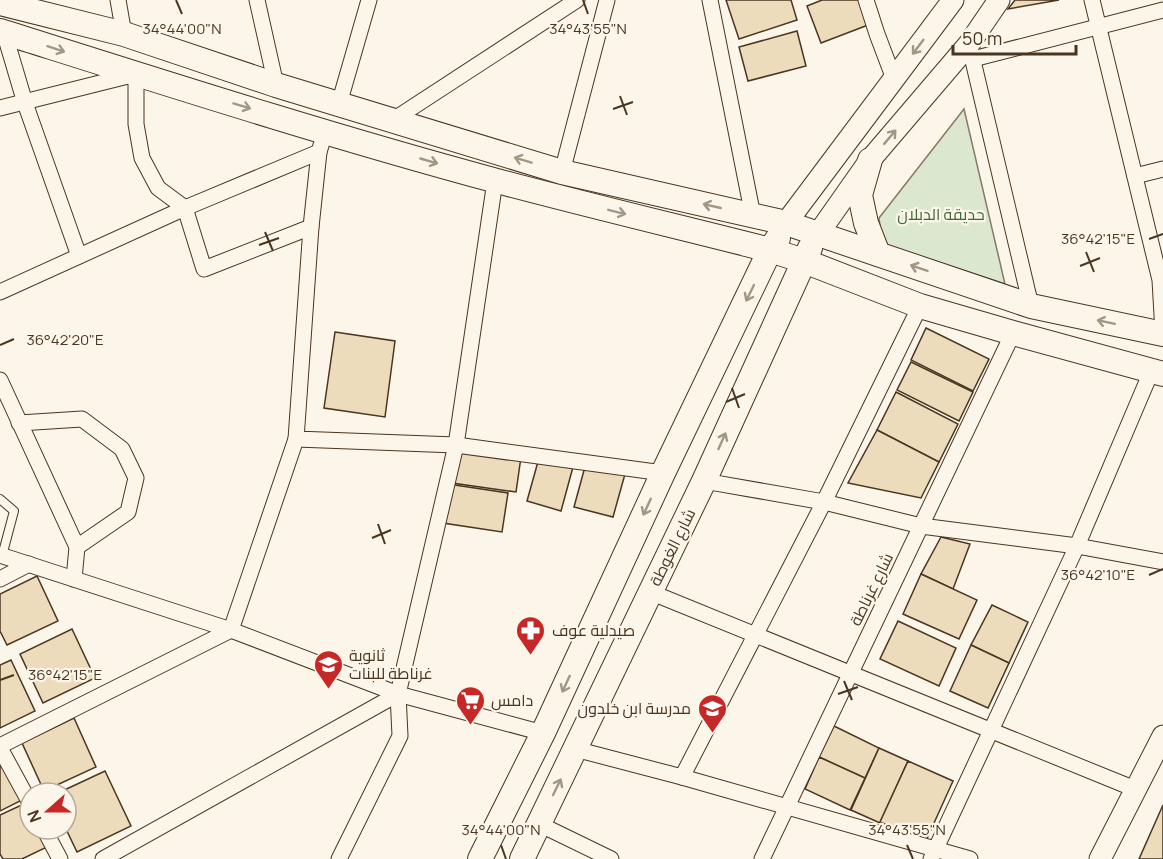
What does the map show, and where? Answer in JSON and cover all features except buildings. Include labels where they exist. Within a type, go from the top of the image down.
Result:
[{"type":"main road","points":[[480,859],[543,733],[663,473],[770,250],[786,223],[953,0]]},
{"type":"main road","points":[[818,234],[870,160],[971,52],[999,0]]},
{"type":"main road","points":[[4,3],[124,34],[276,85],[562,172],[786,223],[1031,306],[1163,334]]},
{"type":"main road","points":[[2,32],[136,74],[322,142],[495,181],[770,250],[920,306],[1157,373]]},
{"type":"main road","points":[[870,160],[860,195],[866,223],[878,254]]},
{"type":"main road","name":"شارع الغوطة","points":[[522,859],[704,481],[818,234]]},
{"type":"main road","points":[[1100,859],[1163,736]]},
{"type":"street","points":[[118,0],[124,34]]},
{"type":"street","points":[[257,0],[276,85]]},
{"type":"street","points":[[339,104],[369,0]]},
{"type":"street","points":[[393,120],[577,0]]},
{"type":"street","points":[[562,172],[608,0]]},
{"type":"street","points":[[710,0],[753,216]]},
{"type":"street","points":[[866,0],[894,79]]},
{"type":"street","points":[[1092,0],[1162,280],[1163,334]]},
{"type":"street","points":[[1031,306],[971,52],[1099,27],[1163,10]]},
{"type":"street","points":[[2,32],[79,256]]},
{"type":"street","points":[[0,108],[136,74],[136,124],[142,158],[158,188],[185,207],[204,269],[311,227]]},
{"type":"street","points":[[0,292],[322,142]]},
{"type":"street","points":[[18,781],[0,747],[231,630],[296,439],[311,227],[322,142]]},
{"type":"street","points":[[1135,176],[1163,169]]},
{"type":"street","points":[[339,859],[400,736],[398,694],[456,445],[495,181]]},
{"type":"street","points":[[682,777],[824,502],[920,306]]},
{"type":"street","name":"شارع غرناطة","points":[[762,859],[1013,333]]},
{"type":"street","points":[[933,854],[1157,373]]},
{"type":"street","points":[[0,380],[77,547],[74,579]]},
{"type":"street","points":[[19,423],[82,419],[122,449],[136,478],[128,512],[77,547]]},
{"type":"street","points":[[296,439],[456,445],[663,473]]},
{"type":"street","points":[[704,481],[824,502],[921,526],[1077,546],[1163,562]]},
{"type":"street","points":[[1,556],[231,630],[398,694],[543,733]]},
{"type":"street","points":[[0,579],[29,564]]},
{"type":"street","points":[[650,592],[1136,789]]},
{"type":"street","points":[[104,859],[398,694]]},
{"type":"street","points":[[575,749],[786,807],[933,854],[970,859]]},
{"type":"street","points":[[539,824],[611,859]]},
{"type":"street","points":[[50,841],[60,859]]},
{"type":"lane","points":[[0,499],[14,511],[1,556]]},
{"type":"green space","name":"حديقة الدبلان","points":[[964,109],[1005,284],[886,245],[881,234],[879,218]]},
{"type":"place","name":"صيدلية عوف","points":[[531,656]]},
{"type":"place","name":"ثانوية غرناطة للبنات","points":[[328,690]]},
{"type":"place","name":"دامس","points":[[470,726]]},
{"type":"place","name":"مدرسة ابن خلدون","points":[[712,734]]}]
